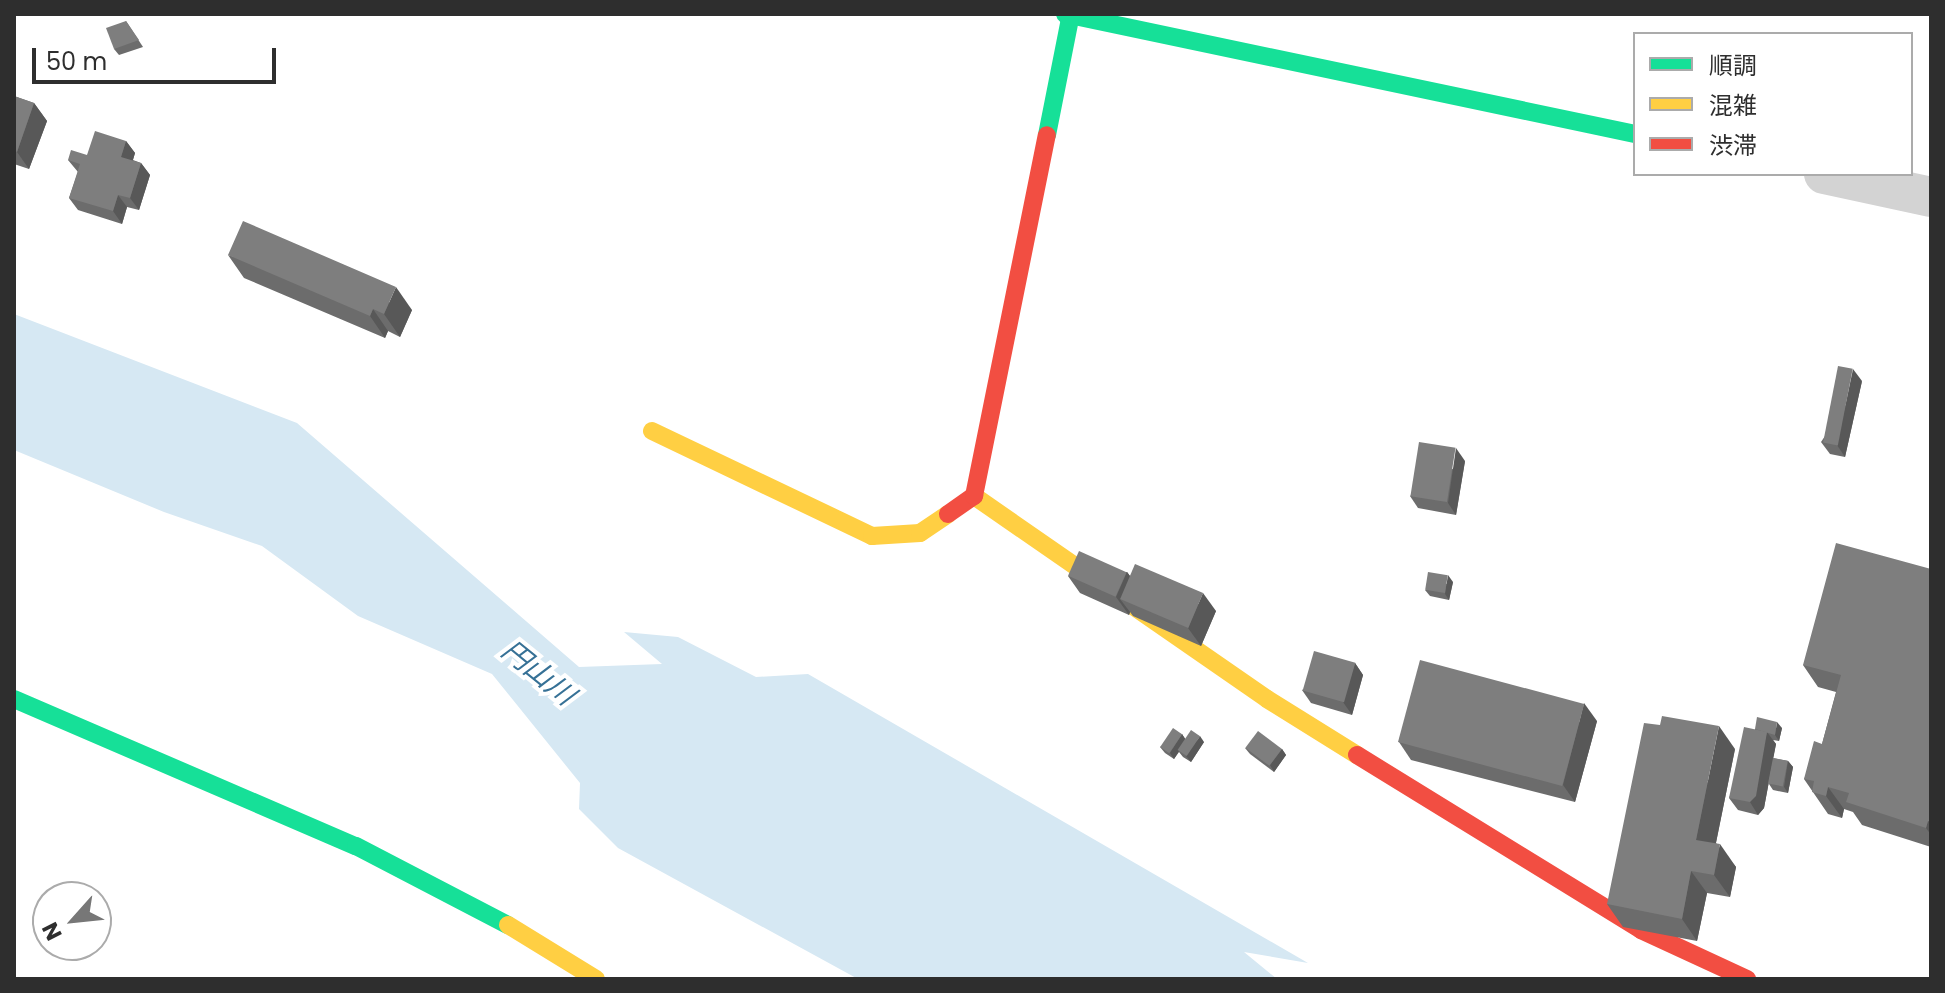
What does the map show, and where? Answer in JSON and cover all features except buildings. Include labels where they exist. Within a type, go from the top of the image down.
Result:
[{"type":"street","points":[[652,431],[872,536],[920,533],[974,496],[1069,14],[1633,134]]},
{"type":"street","points":[[1833,176],[1931,197]]},
{"type":"street","points":[[974,496],[1267,699],[1641,930],[1747,979]]},
{"type":"street","points":[[14,699],[356,846],[545,944],[596,979]]},
{"type":"water","name":"円山川","points":[[14,314],[297,423],[579,667],[662,664],[624,632],[678,637],[756,677],[808,674],[1308,963],[1244,952],[1277,979],[858,979],[618,848],[579,809],[580,783],[492,674],[358,616],[262,546],[164,512],[14,450]]},
{"type":"traffic: fast","points":[[1065,14],[1633,134]]},
{"type":"traffic: fast","points":[[1047,135],[1071,14]]},
{"type":"traffic: fast","points":[[14,699],[356,846],[508,925]]},
{"type":"traffic: slow","points":[[652,431],[872,536],[920,533],[948,514]]},
{"type":"traffic: slow","points":[[974,496],[1267,699],[1357,755]]},
{"type":"traffic: slow","points":[[508,925],[596,979]]},
{"type":"traffic: jam","points":[[948,514],[974,496],[1047,135]]},
{"type":"traffic: jam","points":[[1357,755],[1641,930],[1747,979]]}]
